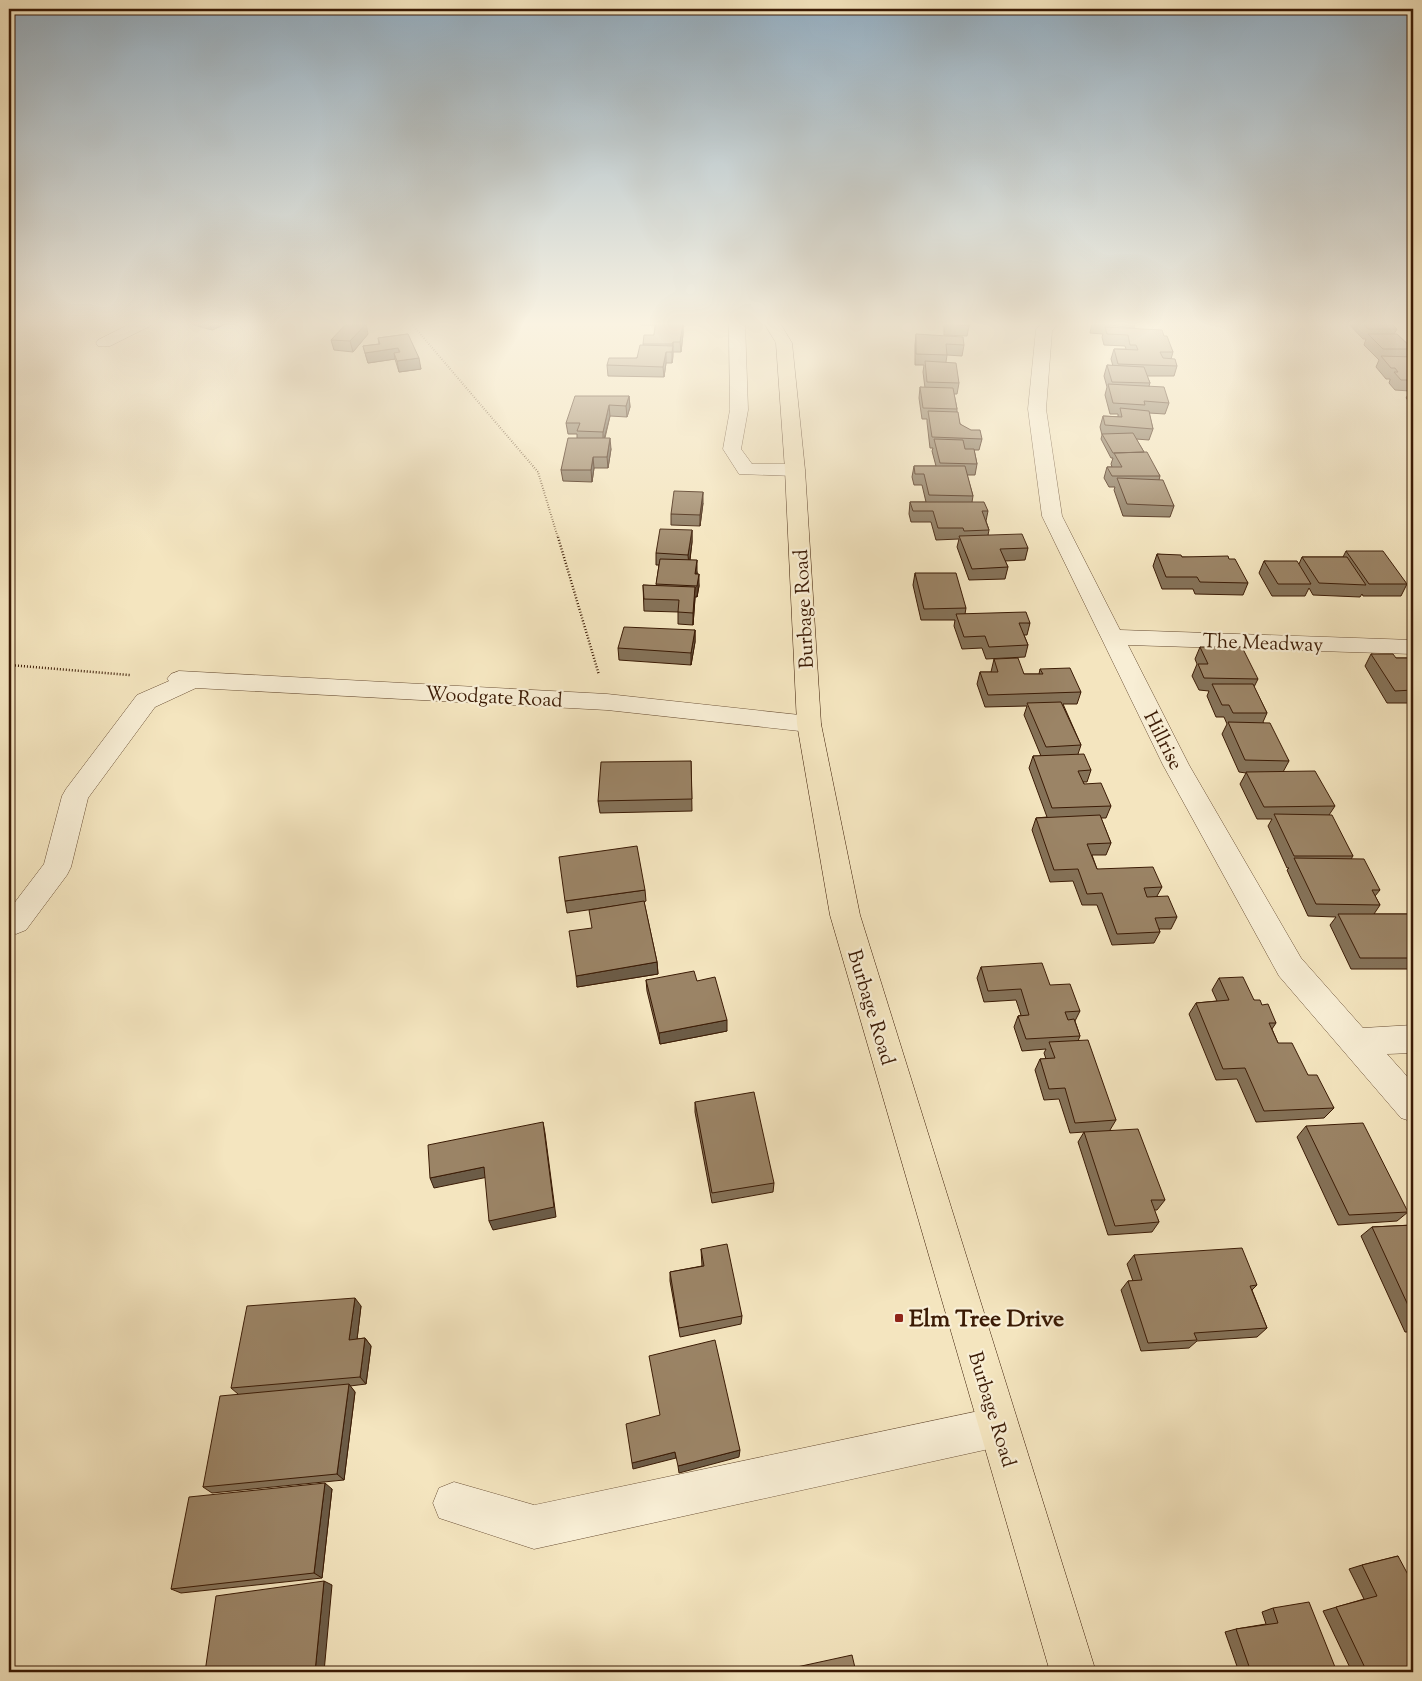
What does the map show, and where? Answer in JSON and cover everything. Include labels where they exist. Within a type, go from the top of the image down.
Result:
[{"type":"main road","name":"Burbage Road","points":[[789,401],[795,470],[809,724],[845,915],[1072,1672]]},
{"type":"street","points":[[739,401],[732,449],[746,470],[795,470]]},
{"type":"street","name":"Hillrise","points":[[1038,401],[1052,516],[1176,765],[1290,966],[1354,1042],[1413,1107]]},
{"type":"street","name":"The Meadway","points":[[1112,637],[1413,647]]},
{"type":"street","name":"Woodgate Road","points":[[186,680],[607,702],[809,724]]},
{"type":"street","points":[[16,922],[57,867],[75,796],[146,701],[186,680]]},
{"type":"street","points":[[1354,1042],[1413,1040]]},
{"type":"street","points":[[454,1503],[534,1527],[998,1427]]},
{"type":"path","points":[[478,401],[538,472],[607,702]]},
{"type":"path","points":[[9,665],[186,680]]},
{"type":"building","points":[[573,401],[627,401],[626,406],[609,405],[603,432],[577,431],[580,423],[566,423]]},
{"type":"building","points":[[922,401],[956,401],[957,409],[923,408]]},
{"type":"building","points":[[1113,401],[1144,401],[1145,405]]},
{"type":"building","points":[[1120,408],[1149,411],[1153,429],[1105,425],[1103,416],[1122,417]]},
{"type":"building","points":[[928,411],[958,412],[960,424],[971,430],[980,430],[982,439],[932,437]]},
{"type":"building","points":[[1133,433],[1144,452],[1113,453],[1102,434]]},
{"type":"building","points":[[568,438],[610,438],[607,457],[593,457],[591,470],[561,470]]},
{"type":"building","points":[[934,439],[963,440],[965,449],[974,449],[977,464],[940,463]]},
{"type":"building","points":[[1147,452],[1160,476],[1112,476],[1107,467],[1122,467],[1114,453]]},
{"type":"building","points":[[914,466],[965,466],[973,496],[929,495],[924,474],[915,474]]},
{"type":"building","points":[[1117,478],[1163,480],[1174,506],[1127,504]]},
{"type":"building","points":[[674,491],[703,492],[700,515],[671,514]]},
{"type":"building","points":[[910,502],[984,502],[988,511],[982,511],[989,530],[964,531],[963,528],[938,528],[933,511],[913,511]]},
{"type":"building","points":[[660,529],[692,530],[688,555],[656,553]]},
{"type":"building","points":[[1022,534],[1028,548],[1000,549],[1008,567],[972,569],[959,536]]},
{"type":"building","points":[[1346,551],[1383,551],[1407,584],[1369,584]]},
{"type":"building","points":[[1157,554],[1181,555],[1182,557],[1228,556],[1229,559],[1235,559],[1248,583],[1200,582],[1197,577],[1166,577]]},
{"type":"building","points":[[1302,557],[1347,557],[1366,585],[1319,583]]},
{"type":"building","points":[[660,559],[697,560],[695,574],[699,574],[697,586],[656,584]]},
{"type":"building","points":[[1264,561],[1297,561],[1311,584],[1278,584]]},
{"type":"building","points":[[915,573],[956,573],[966,608],[924,609]]},
{"type":"building","points":[[643,585],[695,587],[693,613],[678,612],[679,600],[644,599]]},
{"type":"building","points":[[1026,612],[1030,623],[1019,623],[1028,645],[989,647],[985,636],[964,637],[956,614]]},
{"type":"building","points":[[624,627],[695,630],[691,653],[618,648]]},
{"type":"building","points":[[1200,647],[1242,647],[1258,679],[1204,678],[1198,664],[1208,664]]},
{"type":"building","points":[[1371,654],[1393,654],[1396,658],[1413,658],[1413,690],[1395,691]]},
{"type":"building","points":[[1018,658],[1024,674],[1043,674],[1040,669],[1070,668],[1081,692],[988,695],[980,672],[998,672],[994,659]]},
{"type":"building","points":[[1212,684],[1253,684],[1267,713],[1233,713],[1229,705],[1222,705]]},
{"type":"building","points":[[1061,702],[1081,745],[1046,747],[1027,703]]},
{"type":"building","points":[[1228,722],[1270,723],[1289,761],[1245,760]]},
{"type":"building","points":[[1084,754],[1091,770],[1078,771],[1084,784],[1101,783],[1111,806],[1052,808],[1033,756]]},
{"type":"building","points":[[691,761],[692,799],[598,801],[601,762]]},
{"type":"building","points":[[1315,771],[1335,806],[1264,807],[1246,772]]},
{"type":"building","points":[[1274,814],[1332,815],[1353,856],[1294,856]]},
{"type":"building","points":[[1100,815],[1111,843],[1087,844],[1097,869],[1153,867],[1162,887],[1144,888],[1147,897],[1168,896],[1177,917],[1155,918],[1160,932],[1117,934],[1102,893],[1087,894],[1078,869],[1054,870],[1036,818]]},
{"type":"building","points":[[637,846],[645,890],[565,901],[559,857]]},
{"type":"building","points":[[1294,858],[1364,859],[1380,890],[1372,890],[1380,905],[1316,904]]},
{"type":"building","points":[[644,901],[657,962],[576,976],[569,931],[592,928],[589,910]]},
{"type":"building","points":[[1338,914],[1413,914],[1413,958],[1360,958]]},
{"type":"building","points":[[1042,963],[1050,985],[1070,984],[1080,1011],[1065,1012],[1068,1020],[1074,1019],[1080,1036],[1026,1039],[1018,1016],[1029,1015],[1021,989],[988,991],[981,967]]},
{"type":"building","points":[[694,971],[697,981],[715,977],[727,1020],[659,1033],[646,980]]},
{"type":"building","points":[[1243,977],[1254,1000],[1260,1000],[1262,1005],[1268,1004],[1276,1023],[1269,1023],[1278,1043],[1292,1043],[1308,1075],[1317,1075],[1334,1108],[1264,1111],[1245,1068],[1223,1069],[1196,1003],[1229,1000],[1219,978]]},
{"type":"building","points":[[1088,1040],[1116,1120],[1075,1123],[1065,1088],[1049,1089],[1040,1059],[1055,1058],[1049,1042]]},
{"type":"building","points":[[754,1092],[774,1183],[712,1193],[695,1102]]},
{"type":"building","points":[[543,1122],[554,1207],[489,1221],[484,1167],[430,1178],[428,1145]]},
{"type":"building","points":[[1363,1123],[1408,1212],[1349,1215],[1306,1126]]},
{"type":"building","points":[[1138,1129],[1165,1200],[1151,1200],[1159,1222],[1115,1226],[1084,1132]]},
{"type":"building","points":[[1413,1225],[1413,1316],[1372,1227]]},
{"type":"building","points":[[727,1244],[742,1316],[679,1328],[670,1272],[704,1266],[701,1249]]},
{"type":"building","points":[[1242,1248],[1257,1285],[1250,1286],[1267,1328],[1194,1333],[1197,1340],[1148,1343],[1128,1281],[1142,1280],[1134,1255]]},
{"type":"building","points":[[355,1298],[349,1340],[365,1338],[360,1377],[231,1388],[247,1306]]},
{"type":"building","points":[[715,1340],[740,1450],[678,1466],[675,1452],[632,1463],[626,1424],[660,1415],[649,1356]]},
{"type":"building","points":[[349,1384],[337,1474],[203,1487],[220,1396]]},
{"type":"building","points":[[325,1483],[314,1573],[171,1589],[189,1497]]},
{"type":"building","points":[[1398,1556],[1413,1584],[1413,1672],[1367,1672],[1336,1607],[1377,1596],[1362,1565]]},
{"type":"building","points":[[324,1581],[315,1672],[205,1672],[216,1596]]},
{"type":"building","points":[[1309,1602],[1337,1672],[1251,1672],[1236,1629],[1278,1623],[1273,1608]]},
{"type":"building","points":[[852,1655],[856,1672],[774,1672]]},
{"type":"place","name":"Elm Tree Drive","points":[[899,1318]]}]
